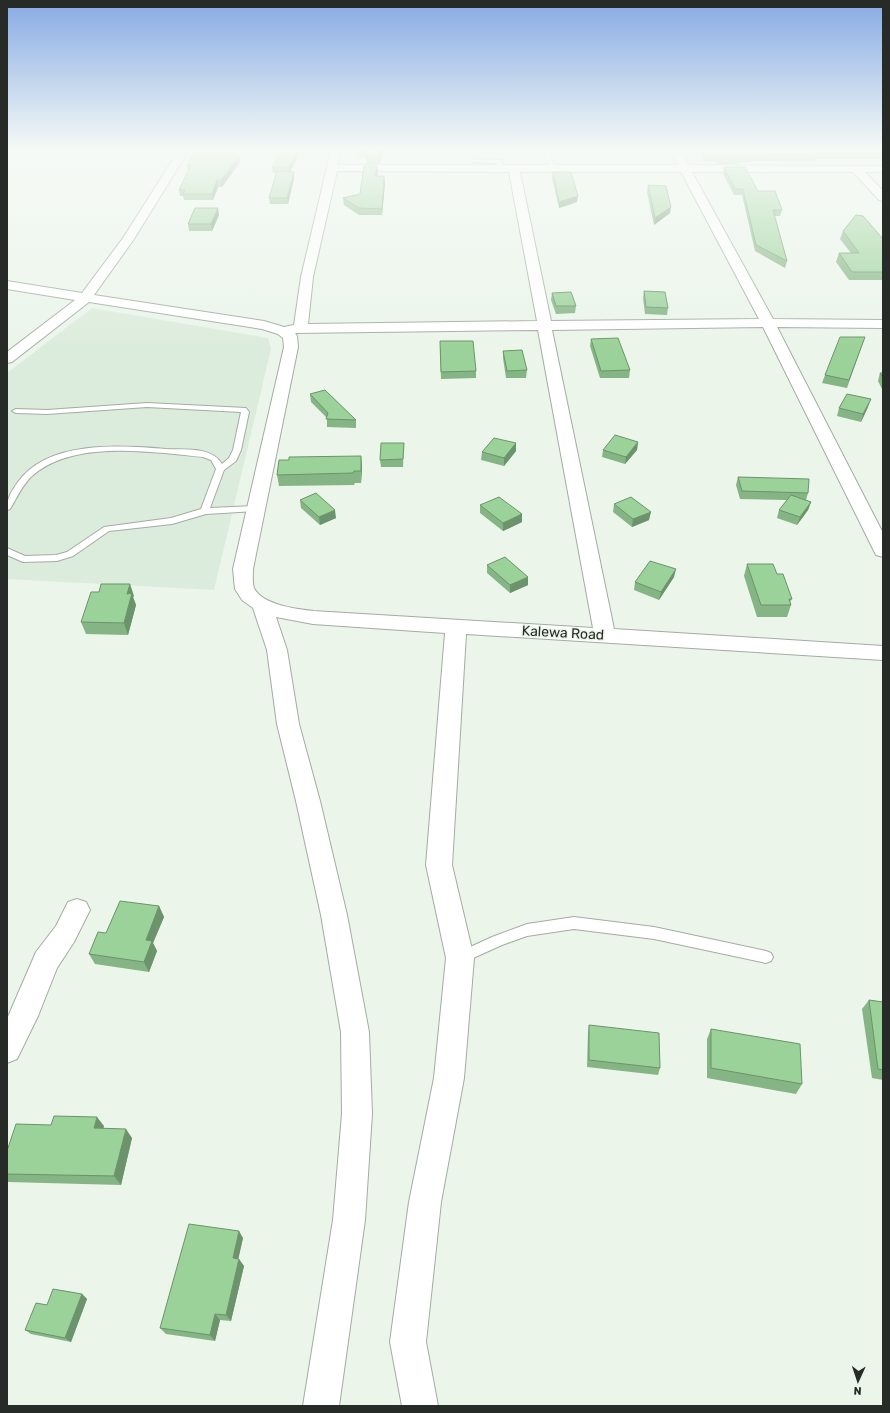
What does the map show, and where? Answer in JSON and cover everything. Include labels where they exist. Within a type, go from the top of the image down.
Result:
[{"type":"street","points":[[7,359],[85,298],[128,239],[143,216]]},
{"type":"street","points":[[302,328],[307,277],[321,216]]},
{"type":"street","points":[[518,216],[544,326],[605,636]]},
{"type":"street","points":[[710,216],[768,323],[883,551]]},
{"type":"street","points":[[7,284],[85,298],[264,325],[283,331],[290,336],[291,347],[243,569],[243,583],[255,601],[277,650],[288,724],[308,801],[334,915],[355,1032],[357,1114],[350,1220],[321,1406]]},
{"type":"street","points":[[283,331],[302,328],[414,326],[768,323],[883,324]]},
{"type":"street","name":"Kalewa Road","points":[[255,601],[287,613],[320,618],[456,628],[883,653]]},
{"type":"street","points":[[420,1406],[408,1342],[425,1202],[448,1078],[460,958],[439,865],[456,628]]},
{"type":"street","points":[[7,1049],[24,1016],[46,961],[65,934],[77,910]]},
{"type":"lane","points":[[16,411],[47,412],[147,405],[243,410],[245,412],[237,450],[233,459],[220,469],[205,511]]},
{"type":"lane","points":[[7,507],[29,474],[38,466],[58,457],[79,451],[116,449],[203,454],[212,456],[216,459],[220,469]]},
{"type":"lane","points":[[7,551],[23,559],[57,558],[70,554],[107,529],[172,521],[205,511],[256,509]]},
{"type":"lane","points":[[460,958],[497,941],[528,930],[574,923],[654,933],[766,957]]},
{"type":"shaded area","points":[[92,308],[268,338],[271,349],[214,590],[7,579],[7,373]]},
{"type":"building","points":[[192,216],[215,216],[211,224],[188,224]]},
{"type":"building","points":[[749,216],[775,216],[787,261],[756,245]]},
{"type":"building","points":[[855,216],[863,216],[883,239],[883,272],[852,272],[839,253],[859,253],[843,231]]},
{"type":"building","points":[[644,291],[665,292],[668,308],[646,307]]},
{"type":"building","points":[[571,292],[576,306],[556,306],[552,293]]},
{"type":"building","points":[[840,337],[865,337],[849,380],[825,375]]},
{"type":"building","points":[[618,338],[630,370],[601,371],[591,339]]},
{"type":"building","points":[[440,341],[473,341],[476,371],[441,372]]},
{"type":"building","points":[[522,350],[527,370],[507,371],[503,351]]},
{"type":"building","points":[[325,390],[356,420],[326,419],[328,413],[310,394]]},
{"type":"building","points":[[847,394],[871,399],[863,414],[839,408]]},
{"type":"building","points":[[615,435],[638,442],[626,457],[603,450]]},
{"type":"building","points":[[494,438],[516,443],[504,458],[482,452]]},
{"type":"building","points":[[381,443],[404,443],[403,459],[380,460]]},
{"type":"building","points":[[361,456],[361,471],[354,471],[353,473],[277,475],[279,460],[289,460],[289,457]]},
{"type":"building","points":[[738,477],[809,479],[808,493],[742,491]]},
{"type":"building","points":[[316,493],[335,510],[319,517],[300,500]]},
{"type":"building","points":[[791,495],[811,502],[800,517],[779,510]]},
{"type":"building","points":[[499,497],[522,514],[503,523],[480,505]]},
{"type":"building","points":[[631,497],[651,512],[633,519],[614,504]]},
{"type":"building","points":[[505,557],[528,577],[510,585],[487,565]]},
{"type":"building","points":[[650,561],[676,569],[661,592],[635,582]]},
{"type":"building","points":[[747,564],[773,564],[777,574],[783,574],[792,599],[789,599],[791,605],[761,605]]},
{"type":"building","points":[[101,584],[130,584],[127,594],[132,593],[124,623],[81,622],[91,592],[99,592]]},
{"type":"building","points":[[120,901],[159,906],[146,940],[152,941],[144,962],[89,954],[98,932],[106,933]]},
{"type":"building","points":[[869,1000],[883,1002],[883,1070],[878,1069]]},
{"type":"building","points":[[589,1025],[659,1033],[660,1068],[589,1060]]},
{"type":"building","points":[[711,1029],[800,1044],[802,1084],[711,1068]]},
{"type":"building","points":[[54,1116],[97,1117],[94,1128],[126,1129],[114,1176],[7,1174],[7,1151],[16,1124],[51,1125]]},
{"type":"building","points":[[189,1224],[239,1231],[233,1258],[239,1259],[226,1315],[215,1314],[210,1335],[160,1328]]},
{"type":"building","points":[[53,1289],[82,1294],[65,1338],[25,1330],[36,1303],[47,1305]]}]
